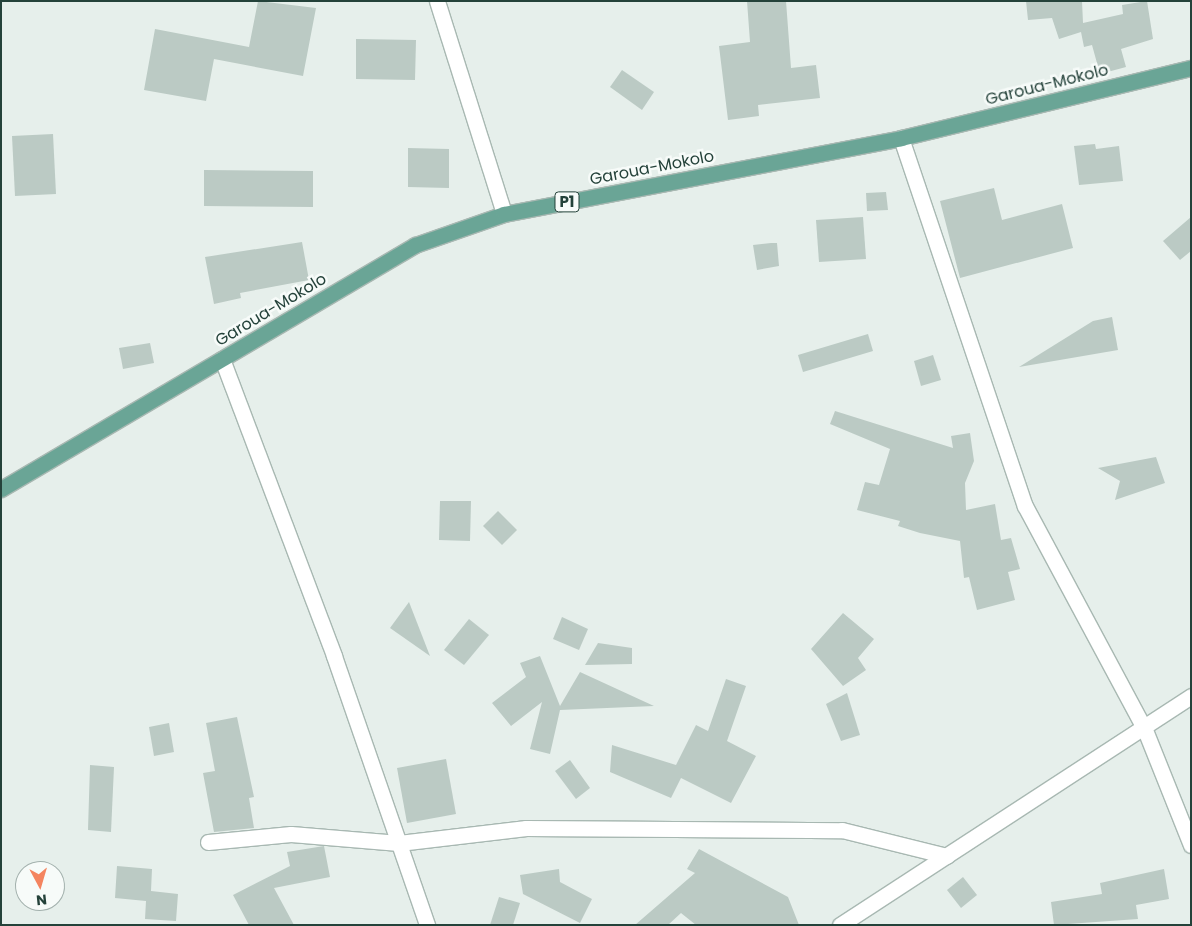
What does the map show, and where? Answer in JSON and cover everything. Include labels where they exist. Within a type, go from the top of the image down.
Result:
[{"type":"main road","name":"Garoua-Mokolo","points":[[1,489],[415,245],[504,214],[901,138],[1191,68]]},
{"type":"street","points":[[436,1],[504,214]]},
{"type":"street","points":[[901,138],[1025,506],[1145,730],[1191,845]]},
{"type":"street","points":[[222,359],[399,843],[427,925]]},
{"type":"street","points":[[840,925],[1145,730],[1191,696]]},
{"type":"street","points":[[208,842],[291,834],[399,843],[526,828],[842,830],[947,856]]},
{"type":"building","points":[[258,1],[316,8],[303,76],[214,59],[206,101],[144,90],[155,29],[249,47]]},
{"type":"building","points":[[747,1],[786,1],[791,68],[816,65],[820,98],[758,105],[759,116],[728,120],[719,46],[750,42]]},
{"type":"building","points":[[1026,1],[1082,1],[1083,23],[1123,14],[1122,5],[1147,1],[1153,39],[1121,49],[1126,67],[1100,74],[1092,45],[1084,47],[1081,32],[1059,39],[1052,18],[1028,20]]},
{"type":"building","points":[[356,39],[416,40],[415,80],[356,79]]},
{"type":"building","points":[[622,70],[654,92],[642,110],[610,87]]},
{"type":"building","points":[[53,134],[56,194],[15,196],[12,136]]},
{"type":"building","points":[[1095,144],[1096,149],[1119,146],[1123,181],[1079,185],[1074,146]]},
{"type":"building","points":[[408,148],[449,149],[449,188],[408,187]]},
{"type":"building","points":[[204,170],[313,171],[313,207],[204,206]]},
{"type":"building","points":[[994,188],[1002,220],[1062,204],[1073,248],[960,278],[940,201]]},
{"type":"building","points":[[886,192],[888,210],[867,211],[866,193]]},
{"type":"building","points":[[863,217],[866,259],[819,262],[816,220]]},
{"type":"building","points":[[1191,217],[1191,251],[1180,260],[1163,241]]},
{"type":"building","points":[[302,242],[309,280],[240,293],[241,298],[214,304],[205,257]]},
{"type":"building","points":[[777,243],[779,266],[757,270],[753,245]]},
{"type":"building","points":[[1112,317],[1118,350],[1019,367],[1093,321]]},
{"type":"building","points":[[868,334],[873,351],[803,372],[798,355]]},
{"type":"building","points":[[150,343],[154,363],[123,369],[119,348]]},
{"type":"building","points":[[933,355],[941,380],[921,386],[914,361]]},
{"type":"building","points":[[835,411],[953,448],[951,436],[970,433],[974,461],[965,483],[966,510],[995,504],[1001,540],[1011,538],[1020,569],[1008,572],[1015,600],[977,610],[969,577],[964,578],[960,541],[920,533],[898,526],[900,521],[857,510],[865,482],[879,485],[890,449],[830,424]]},
{"type":"building","points":[[1156,457],[1165,483],[1115,500],[1120,481],[1098,468]]},
{"type":"building","points":[[440,501],[471,501],[470,541],[439,540]]},
{"type":"building","points":[[498,511],[517,530],[502,545],[483,526]]},
{"type":"building","points":[[409,602],[430,656],[390,628]]},
{"type":"building","points":[[843,613],[874,639],[858,658],[866,670],[843,686],[811,649]]},
{"type":"building","points":[[562,617],[588,629],[579,650],[553,639]]},
{"type":"building","points":[[469,619],[489,635],[464,665],[444,650]]},
{"type":"building","points":[[598,643],[632,648],[632,664],[585,665]]},
{"type":"building","points":[[540,656],[560,706],[580,672],[654,706],[560,710],[550,754],[530,749],[542,702],[511,726],[492,703],[526,677],[520,663]]},
{"type":"building","points":[[726,679],[746,686],[727,741],[756,756],[731,803],[681,778],[671,798],[610,772],[612,745],[676,765],[696,725],[708,731]]},
{"type":"building","points":[[847,693],[860,735],[841,741],[826,704]]},
{"type":"building","points":[[237,717],[254,797],[249,798],[254,828],[214,832],[203,773],[215,771],[206,723]]},
{"type":"building","points":[[169,723],[174,752],[154,756],[149,727]]},
{"type":"building","points":[[446,759],[456,814],[407,823],[397,768]]},
{"type":"building","points":[[570,760],[590,788],[576,799],[555,771]]},
{"type":"building","points":[[90,765],[114,767],[111,832],[88,830]]},
{"type":"building","points":[[324,846],[330,877],[274,888],[294,925],[249,925],[233,895],[290,866],[287,852]]},
{"type":"building","points":[[699,849],[788,897],[799,925],[696,925],[681,913],[668,925],[635,925],[695,873],[687,869]]},
{"type":"building","points":[[117,866],[152,869],[151,891],[178,894],[176,921],[145,919],[146,901],[115,898]]},
{"type":"building","points":[[559,869],[560,882],[592,899],[580,923],[523,894],[520,875]]},
{"type":"building","points":[[1164,869],[1169,899],[1136,905],[1138,919],[1054,925],[1051,902],[1102,894],[1100,883]]},
{"type":"building","points":[[963,877],[977,895],[961,908],[947,890]]},
{"type":"building","points":[[499,897],[520,903],[513,925],[490,925]]}]
